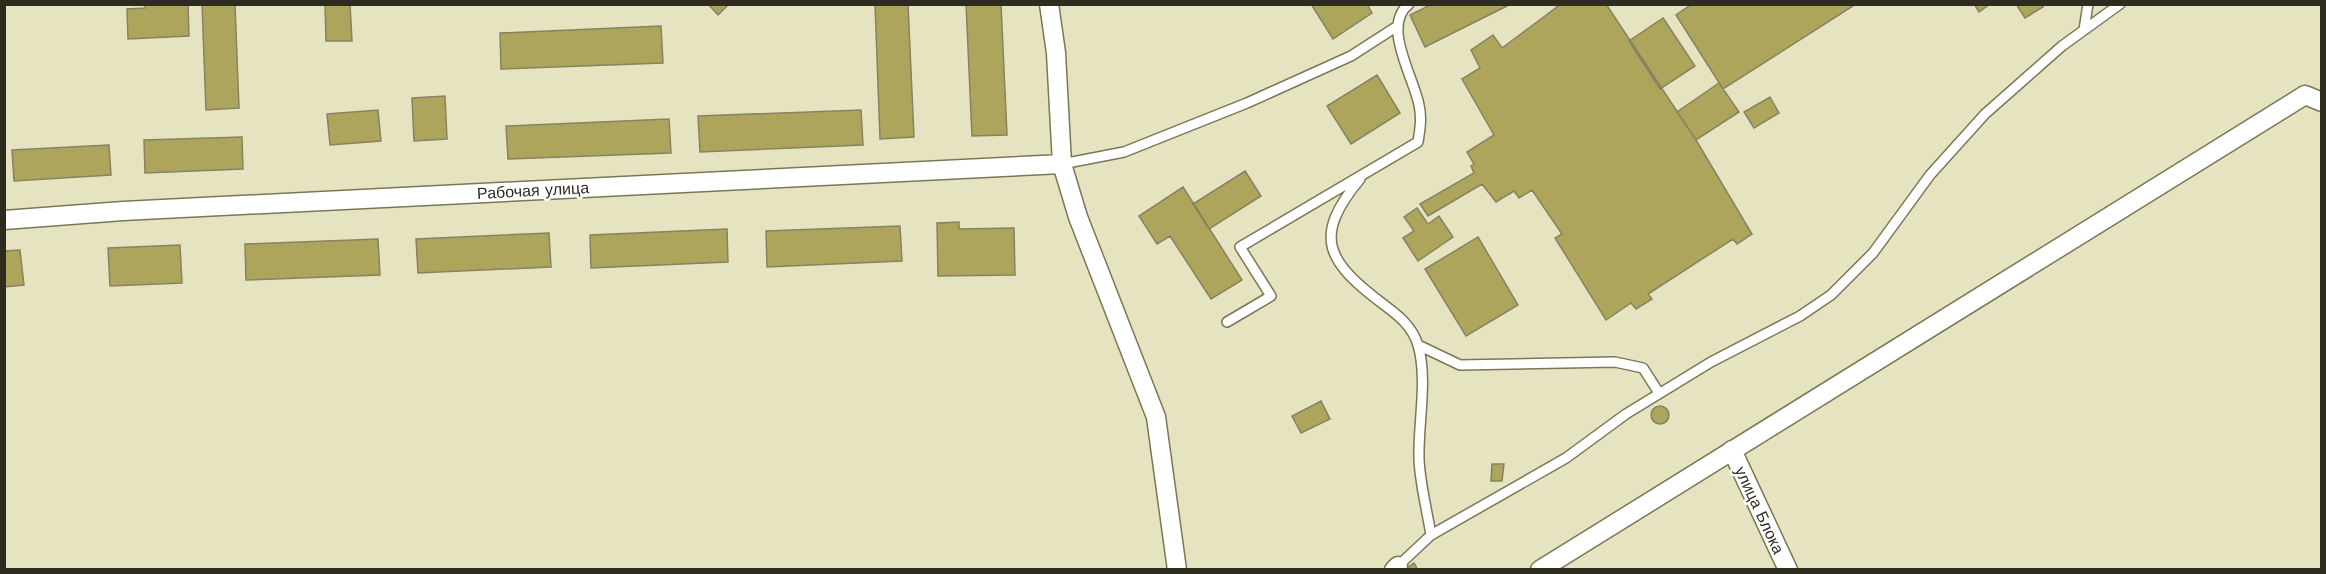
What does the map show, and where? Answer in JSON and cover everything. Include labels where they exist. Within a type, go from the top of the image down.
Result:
[{"type":"street","points":[[1049,4],[1056,53],[1062,164],[1078,217],[1156,417],[1178,570]]},
{"type":"street","points":[[1540,570],[2305,95],[2322,102]]},
{"type":"street","name":"Рабочая улица","points":[[4,220],[123,211],[1062,164]]},
{"type":"street","name":"улица Блока","points":[[1732,450],[1788,570]]},
{"type":"lane","points":[[1062,164],[1124,152],[1247,103],[1351,56],[1396,27],[1403,10],[1409,4]]},
{"type":"lane","points":[[2084,30],[2088,4]]},
{"type":"lane","points":[[1396,568],[1431,535],[1566,458],[1659,393],[1711,362],[1800,316],[1831,295],[1873,253],[1930,175],[1985,114],[2062,46],[2120,4]]},
{"type":"lane","points":[[1227,322],[1270,296],[1240,247],[1418,142],[1422,122],[1419,102],[1396,27]]},
{"type":"lane","points":[[1366,173],[1341,203],[1329,237],[1341,268],[1406,322],[1418,345],[1421,383],[1419,460],[1431,535]]},
{"type":"lane","points":[[1418,345],[1460,365],[1615,362],[1643,369],[1659,393]]},
{"type":"building","points":[[145,4],[188,4],[189,36],[128,39],[127,9],[145,8]]},
{"type":"building","points":[[202,4],[235,4],[239,108],[206,110]]},
{"type":"building","points":[[325,4],[350,4],[352,41],[326,41]]},
{"type":"building","points":[[708,4],[729,4],[718,15]]},
{"type":"building","points":[[875,4],[908,4],[914,137],[880,139]]},
{"type":"building","points":[[966,4],[1001,4],[1007,135],[972,136]]},
{"type":"building","points":[[1311,4],[1367,4],[1372,13],[1333,39]]},
{"type":"building","points":[[1432,4],[1511,4],[1425,47],[1410,15]]},
{"type":"building","points":[[1561,4],[1606,4],[1696,140],[1752,234],[1737,244],[1733,239],[1648,294],[1652,299],[1636,309],[1631,303],[1606,320],[1555,238],[1562,234],[1532,190],[1519,198],[1514,191],[1496,202],[1482,184],[1428,216],[1420,204],[1474,173],[1471,166],[1474,164],[1467,152],[1494,135],[1462,79],[1480,68],[1471,50],[1493,35],[1502,48]]},
{"type":"building","points":[[1692,4],[1856,4],[1723,89],[1676,15]]},
{"type":"building","points":[[1974,4],[1990,4],[1979,12]]},
{"type":"building","points":[[2016,4],[2042,4],[2043,7],[2025,18]]},
{"type":"building","points":[[1663,18],[1695,66],[1660,89],[1629,41]]},
{"type":"building","points":[[661,26],[663,63],[501,69],[500,33]]},
{"type":"building","points":[[1377,75],[1400,113],[1351,144],[1327,106]]},
{"type":"building","points":[[1719,83],[1739,112],[1696,140],[1677,112]]},
{"type":"building","points":[[445,96],[447,139],[414,141],[412,98]]},
{"type":"building","points":[[1770,97],[1779,113],[1754,128],[1744,112]]},
{"type":"building","points":[[378,110],[381,141],[330,145],[327,114]]},
{"type":"building","points":[[861,110],[863,145],[700,152],[698,116]]},
{"type":"building","points":[[669,119],[671,153],[508,159],[506,126]]},
{"type":"building","points":[[242,137],[243,169],[145,173],[144,140]]},
{"type":"building","points":[[109,145],[111,175],[14,181],[12,150]]},
{"type":"building","points":[[1245,171],[1261,196],[1209,229],[1193,204]]},
{"type":"building","points":[[1183,187],[1242,280],[1211,299],[1170,236],[1157,244],[1139,216]]},
{"type":"building","points":[[1417,208],[1428,224],[1439,216],[1453,237],[1418,261],[1403,238],[1414,231],[1404,217]]},
{"type":"building","points":[[959,222],[959,229],[1014,228],[1015,275],[938,276],[937,223]]},
{"type":"building","points":[[900,226],[902,261],[767,267],[766,231]]},
{"type":"building","points":[[727,229],[728,262],[591,268],[590,235]]},
{"type":"building","points":[[549,233],[551,267],[418,273],[416,239]]},
{"type":"building","points":[[1478,237],[1518,305],[1466,336],[1425,269]]},
{"type":"building","points":[[378,239],[380,275],[246,280],[245,244]]},
{"type":"building","points":[[180,245],[182,283],[110,286],[108,248]]},
{"type":"building","points":[[20,250],[24,285],[4,287],[4,251]]},
{"type":"building","points":[[1321,401],[1330,419],[1301,433],[1292,416]]},
{"type":"building","points":[[1656,406],[1664,406],[1669,411],[1667,422],[1656,424],[1651,419],[1651,411]]},
{"type":"building","points":[[1492,464],[1504,464],[1502,481],[1491,481]]},
{"type":"building","points":[[1414,563],[1418,570],[1404,570]]}]
